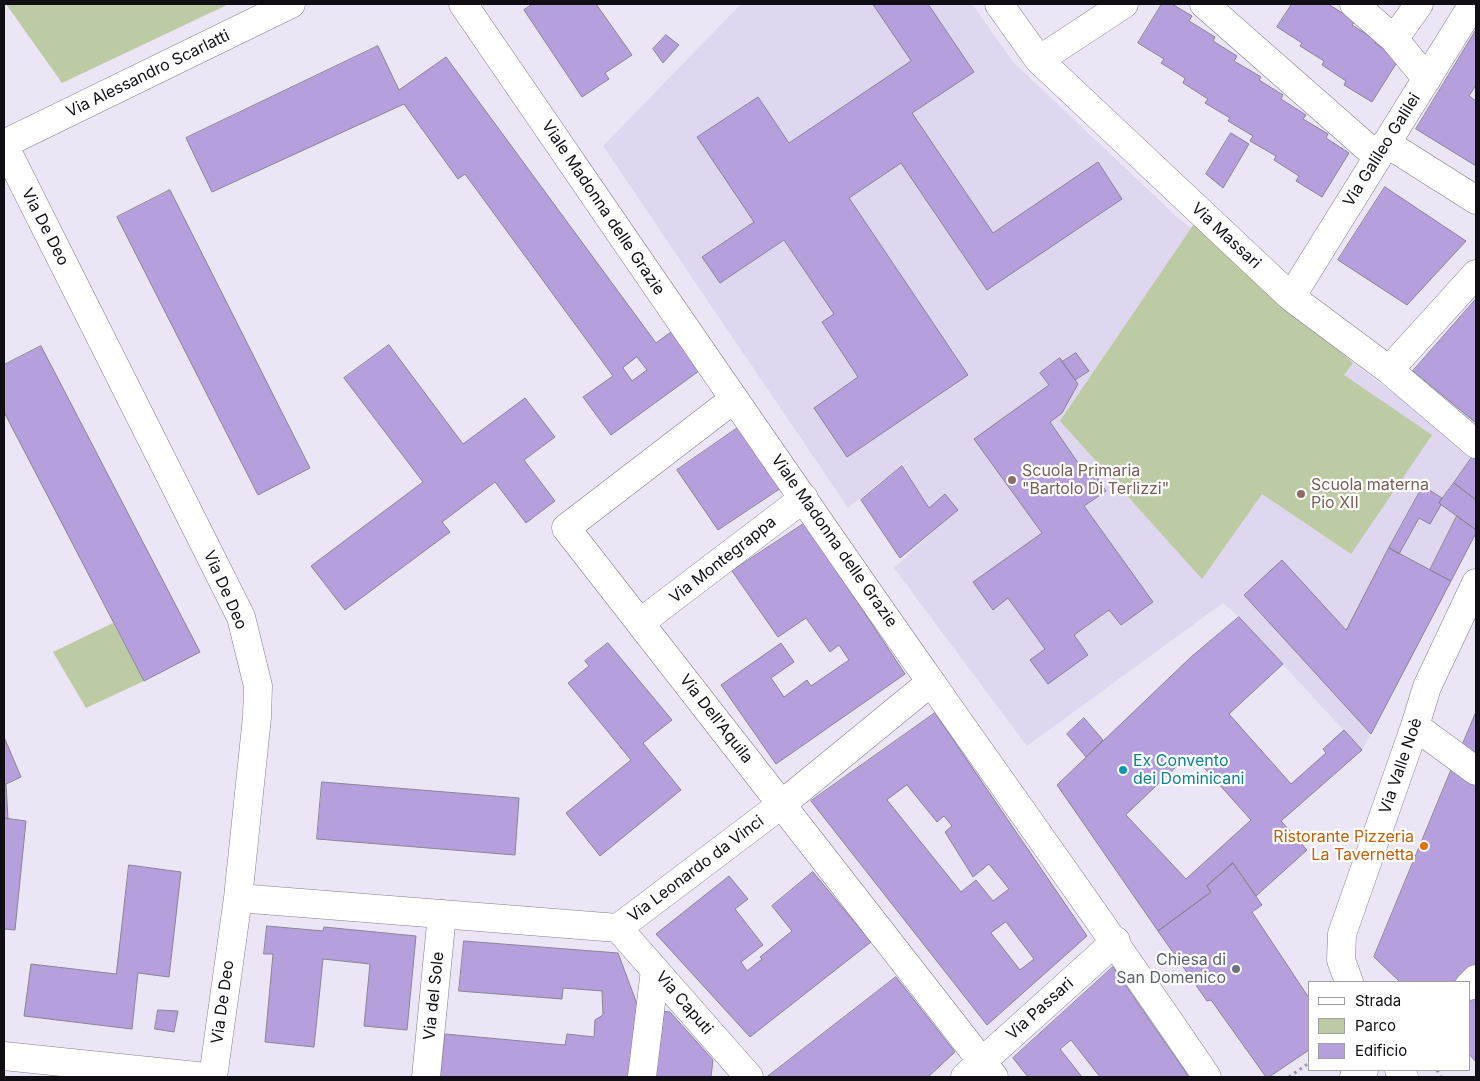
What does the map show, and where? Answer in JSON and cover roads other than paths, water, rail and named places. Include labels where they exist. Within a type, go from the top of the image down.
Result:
[{"type":"street","name":"Via Alessandro Scarlatti","points":[[4,144],[291,4]]},
{"type":"street","name":"Viale Madonna delle Grazie","points":[[463,4],[931,682],[1116,941],[1207,1077]]},
{"type":"street","name":"Via Massari","points":[[999,4],[1039,60],[1291,297],[1389,370],[1476,444]]},
{"type":"street","points":[[1039,60],[1124,4]]},
{"type":"street","points":[[1204,4],[1382,150],[1476,200]]},
{"type":"street","points":[[1354,4],[1394,39],[1426,79]]},
{"type":"street","points":[[1394,39],[1419,4]]},
{"type":"street","name":"Via Galileo Galilei","points":[[1291,297],[1473,4]]},
{"type":"street","name":"Via De Deo","points":[[4,144],[241,617],[258,686],[257,717],[238,898],[213,1077]]},
{"type":"street","points":[[1389,370],[1476,274]]},
{"type":"street","name":"Via Dell'Aquila","points":[[734,399],[566,528],[782,804],[980,1072]]},
{"type":"street","name":"Via Montegrappa","points":[[641,622],[804,498]]},
{"type":"street","name":"Via Valle Noè","points":[[1349,981],[1341,960],[1342,934],[1427,687],[1468,621],[1476,583]]},
{"type":"street","name":"Via Leonardo da Vinci","points":[[238,898],[618,928],[782,804],[931,682]]},
{"type":"street","points":[[1415,726],[1476,771]]},
{"type":"street","name":"Via del Sole","points":[[426,1077],[442,914]]},
{"type":"street","name":"Via Caputi","points":[[618,928],[749,1077]]},
{"type":"street","name":"Via Passari","points":[[980,1072],[1116,941]]},
{"type":"street","points":[[642,1077],[655,970]]},
{"type":"street","points":[[4,1056],[206,1077]]},
{"type":"place","name":"Scuola Primaria \"Bartolo Di Terlizzi\"","points":[[1012,480]]},
{"type":"place","name":"Scuola materna Pio XII","points":[[1301,494]]},
{"type":"place","name":"Ex Convento dei Dominicani","points":[[1123,770]]},
{"type":"place","name":"Ristorante Pizzeria La Tavernetta","points":[[1424,846]]},
{"type":"place","name":"Chiesa di San Domenico","points":[[1236,969]]}]
